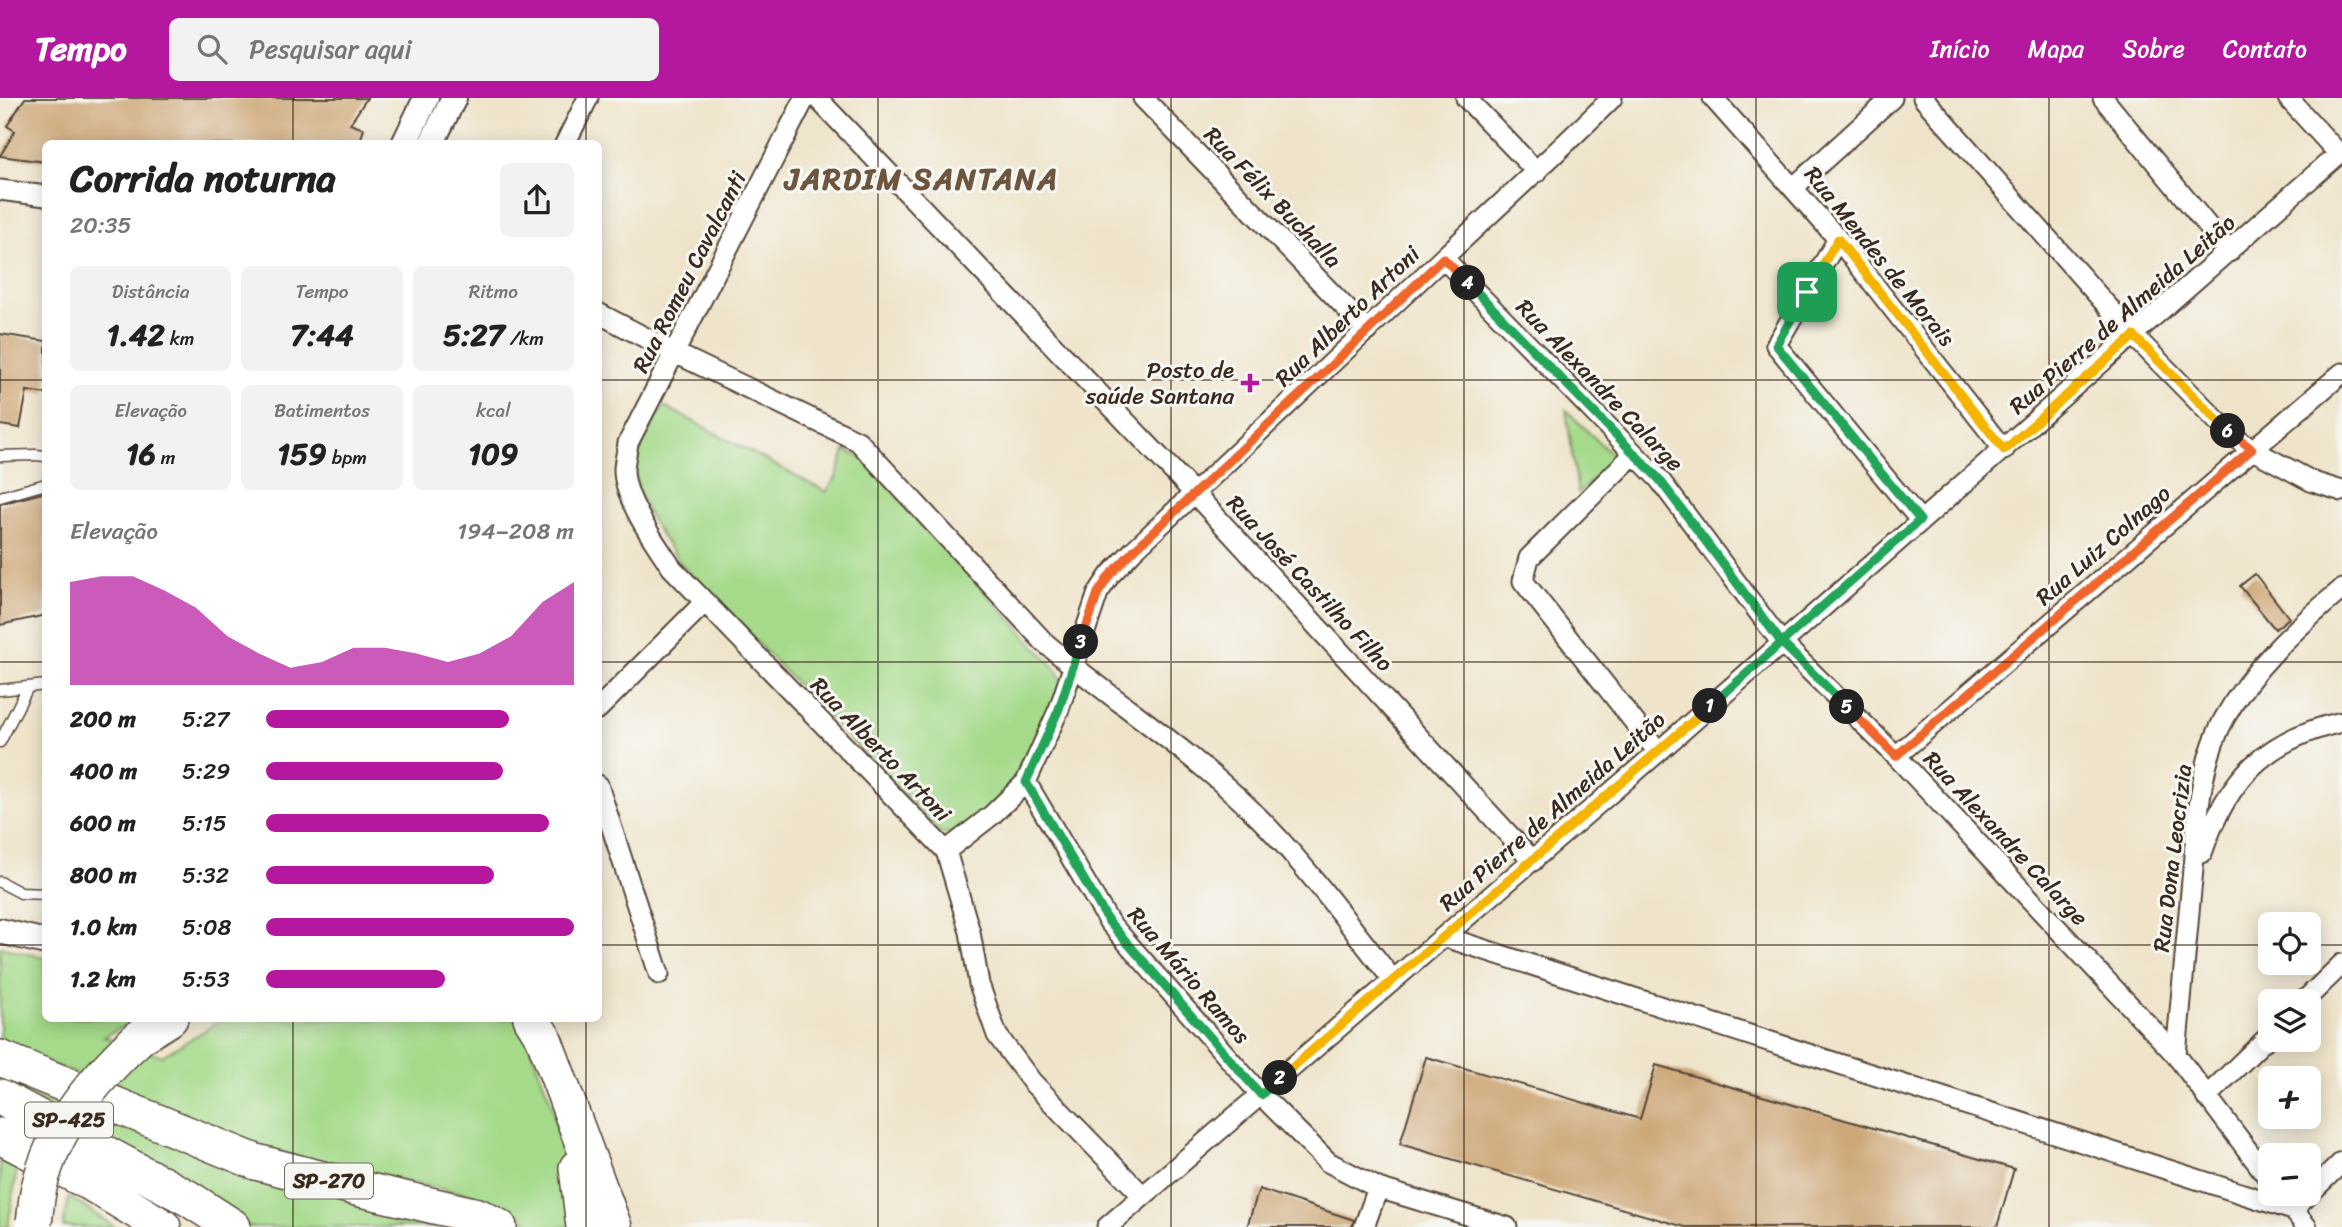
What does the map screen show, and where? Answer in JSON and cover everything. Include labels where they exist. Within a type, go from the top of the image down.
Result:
[{"type":"highway","name":"SP-425","points":[[34,1225],[40,1185],[53,1146],[76,1107],[110,1064],[140,1037],[164,1022]]},
{"type":"highway","points":[[537,1025],[614,1227]]},
{"type":"highway","name":"SP-270","points":[[0,1058],[256,1161],[478,1216],[499,1227]]},
{"type":"highway","points":[[0,1097],[188,1198],[233,1227]]},
{"type":"highway","points":[[567,1104],[584,1227]]},
{"type":"highway","points":[[0,1136],[94,1185],[151,1222]]},
{"type":"street","points":[[406,140],[426,98]]},
{"type":"street","points":[[432,140],[454,98]]},
{"type":"street","points":[[567,140],[588,98]]},
{"type":"street","name":"Rua Romeu Cavalcanti","points":[[624,471],[628,443],[805,98]]},
{"type":"street","name":"Rua José Castilho Filho","points":[[817,98],[1194,493],[1533,861]]},
{"type":"street","name":"Rua Félix Buchalla","points":[[1143,98],[1368,331]]},
{"type":"street","points":[[1465,98],[1537,172]]},
{"type":"street","name":"Rua Alberto Artoni","points":[[624,471],[632,501],[672,568],[946,850],[992,815],[1026,782],[1059,709],[1098,593],[1110,575],[1612,98]]},
{"type":"street","name":"Rua Mendes de Morais","points":[[1713,98],[1838,239],[2004,450]]},
{"type":"street","points":[[1794,187],[1892,98]]},
{"type":"street","points":[[1923,98],[2134,336],[2230,434],[2313,482],[2342,491]]},
{"type":"street","points":[[2103,98],[2229,252]]},
{"type":"street","points":[[2288,98],[2340,153]]},
{"type":"street","name":"Rua Pierre de Almeida Leitão","points":[[1107,1227],[1533,861],[2340,153]]},
{"type":"street","points":[[0,190],[42,195]]},
{"type":"street","points":[[1838,239],[1776,345],[1920,520]]},
{"type":"street","name":"Rua Alexandre Calarge","points":[[1443,258],[1659,479],[1781,642],[1896,756],[2176,1055],[2258,1164]]},
{"type":"street","points":[[602,315],[858,441],[1044,642],[1196,761],[1250,809],[1292,853],[1394,981]]},
{"type":"street","name":"Rua Luiz Colnago","points":[[1896,756],[2342,373]]},
{"type":"street","points":[[1634,454],[1529,558],[1523,580],[1658,752]]},
{"type":"street","name":"Rua Dona Leocrizia","points":[[2176,1055],[2201,792],[2209,754],[2224,719],[2246,685],[2279,647],[2342,589]]},
{"type":"street","points":[[602,705],[705,603]]},
{"type":"street","points":[[2192,880],[2216,814],[2249,767],[2292,739],[2342,722]]},
{"type":"street","name":"Rua Mário Ramos","points":[[1026,782],[1109,922],[1261,1095],[1328,1163],[1378,1188],[1507,1227]]},
{"type":"street","points":[[602,797],[659,974]]},
{"type":"street","points":[[946,850],[970,932],[979,984],[997,1035],[1032,1082],[1143,1196]]},
{"type":"street","points":[[0,931],[42,941]]},
{"type":"street","points":[[1445,937],[2293,1210]]},
{"type":"street","points":[[2316,989],[2342,964]]},
{"type":"street","points":[[2206,1097],[2258,1047]]},
{"type":"street","points":[[2293,1210],[2342,1162]]},
{"type":"street","points":[[1364,1227],[1378,1188]]},
{"type":"street","points":[[2290,1206],[2306,1227]]},
{"type":"lane","points":[[0,456],[42,456]]},
{"type":"lane","points":[[0,497],[42,485]]},
{"type":"lane","points":[[0,690],[42,685]]},
{"type":"lane","points":[[0,742],[28,687]]},
{"type":"lane","points":[[0,882],[21,893],[42,894]]},
{"type":"green space","points":[[664,406],[826,492],[837,476],[845,450],[863,459],[1056,669],[1061,680],[1060,692],[1023,764],[986,811],[960,829],[941,833],[684,567],[657,529],[637,483],[638,454]]},
{"type":"green space","points":[[1566,410],[1614,457],[1612,462],[1578,493]]},
{"type":"green space","points":[[0,947],[42,957],[42,1022],[131,1022],[104,1037],[162,1056],[219,1022],[520,1022],[551,1102],[570,1186],[573,1227],[535,1227],[519,1215],[468,1194],[330,1167],[223,1134],[0,1043]]},
{"type":"green space","points":[[3,1078],[473,1227],[249,1227]]},
{"type":"green space","points":[[0,1161],[17,1169],[8,1227],[0,1227]]},
{"type":"green space","points":[[69,1197],[115,1227],[63,1227]]},
{"type":"building","points":[[25,98],[367,98],[350,124],[364,129],[360,140],[42,140],[42,161],[0,156],[15,131],[7,126]]},
{"type":"building","points":[[0,334],[42,340],[42,393],[27,391],[20,428],[0,425]]},
{"type":"building","points":[[42,493],[42,616],[0,625],[0,504]]},
{"type":"building","points":[[2255,574],[2289,618],[2275,629],[2240,586]]},
{"type":"building","points":[[1426,1057],[1640,1119],[1656,1065],[2014,1169],[1997,1227],[1685,1227],[1400,1144]]},
{"type":"building","points":[[1259,1189],[1354,1220],[1352,1227],[1247,1227]]},
{"type":"place","name":"Posto de saúde Santana","points":[[1250,383]]},
{"type":"district","name":"JARDIM SANTANA","points":[[922,179]]},
{"type":"route","points":[[1807,292],[1776,345],[1920,520],[1781,642],[1658,752],[1261,1095],[1109,922],[1026,782],[1059,709],[1098,593],[1110,575],[1443,258],[1659,479],[1781,642],[1896,756],[2252,449],[2230,434],[2134,336],[2004,450],[1838,239],[1807,292]]}]
